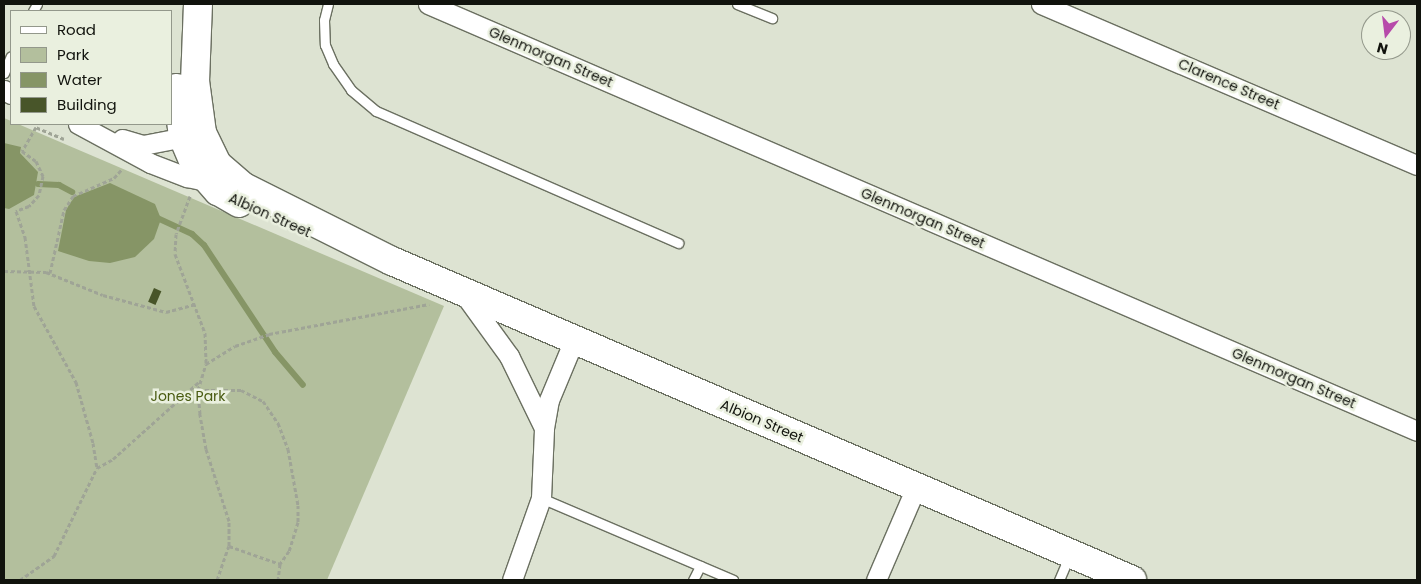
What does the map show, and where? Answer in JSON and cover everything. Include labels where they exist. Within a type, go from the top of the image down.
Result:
[{"type":"main road","points":[[183,4],[176,71],[192,135],[206,180]]},
{"type":"main road","points":[[192,135],[198,4]]},
{"type":"main road","name":"Albion Street","points":[[192,135],[217,164],[242,186],[392,261],[1132,580]]},
{"type":"main road","name":"Albion Street","points":[[206,180],[226,196],[258,211],[333,242],[392,261]]},
{"type":"street","name":"Glenmorgan Street","points":[[428,4],[1417,432]]},
{"type":"street","name":"Clarence Street","points":[[1041,4],[1417,165]]},
{"type":"street","name":"Albion Street","points":[[80,125],[99,133],[150,163],[187,177],[206,180]]},
{"type":"street","name":"Albion Street","points":[[99,133],[143,145],[192,135]]},
{"type":"street","points":[[461,290],[509,356],[544,428]]},
{"type":"street","points":[[512,580],[541,498],[544,428],[549,400],[574,340]]},
{"type":"street","points":[[876,580],[916,487]]},
{"type":"lane","points":[[328,4],[324,20],[325,45],[351,90],[376,111],[678,243]]},
{"type":"lane","points":[[738,4],[772,18]]},
{"type":"lane","points":[[4,73],[10,58]]},
{"type":"lane","points":[[541,498],[733,580]]},
{"type":"lane","points":[[1059,580],[1070,554]]},
{"type":"lane","points":[[693,580],[700,566]]},
{"type":"path","points":[[31,135],[22,151],[36,161],[43,176],[39,195],[29,206],[16,211],[25,237],[34,306],[76,382],[84,407],[97,468]]},
{"type":"path","points":[[50,274],[64,210],[73,196],[114,178],[123,168]]},
{"type":"path","points":[[181,219],[176,234],[176,260],[205,333],[206,364],[198,390],[206,449],[229,521],[229,546],[217,580]]},
{"type":"path","points":[[4,271],[30,270],[50,274],[103,295],[166,312],[193,305]]},
{"type":"path","points":[[206,364],[220,354],[270,334],[433,303]]},
{"type":"path","points":[[20,580],[54,556],[97,468],[113,459],[200,380]]},
{"type":"path","points":[[198,390],[241,390],[264,401],[278,423],[288,450],[298,505],[293,538],[280,564],[278,580]]},
{"type":"path","points":[[229,546],[280,564]]},
{"type":"green space","name":"Jones Park","points":[[4,118],[10,121],[10,125],[20,125],[444,306],[327,580],[4,580]]},
{"type":"water","points":[[4,143],[21,147],[20,153],[38,172],[34,195],[9,209],[4,208]]},
{"type":"water","points":[[110,183],[155,204],[161,219],[154,239],[135,257],[110,263],[89,261],[58,251],[66,210],[74,197]]},
{"type":"building","points":[[154,288],[161,291],[156,305],[148,302]]},
{"type":"waterway","points":[[38,184],[59,185],[72,192]]},
{"type":"waterway","points":[[153,216],[192,234],[204,245],[275,352],[303,385]]}]
